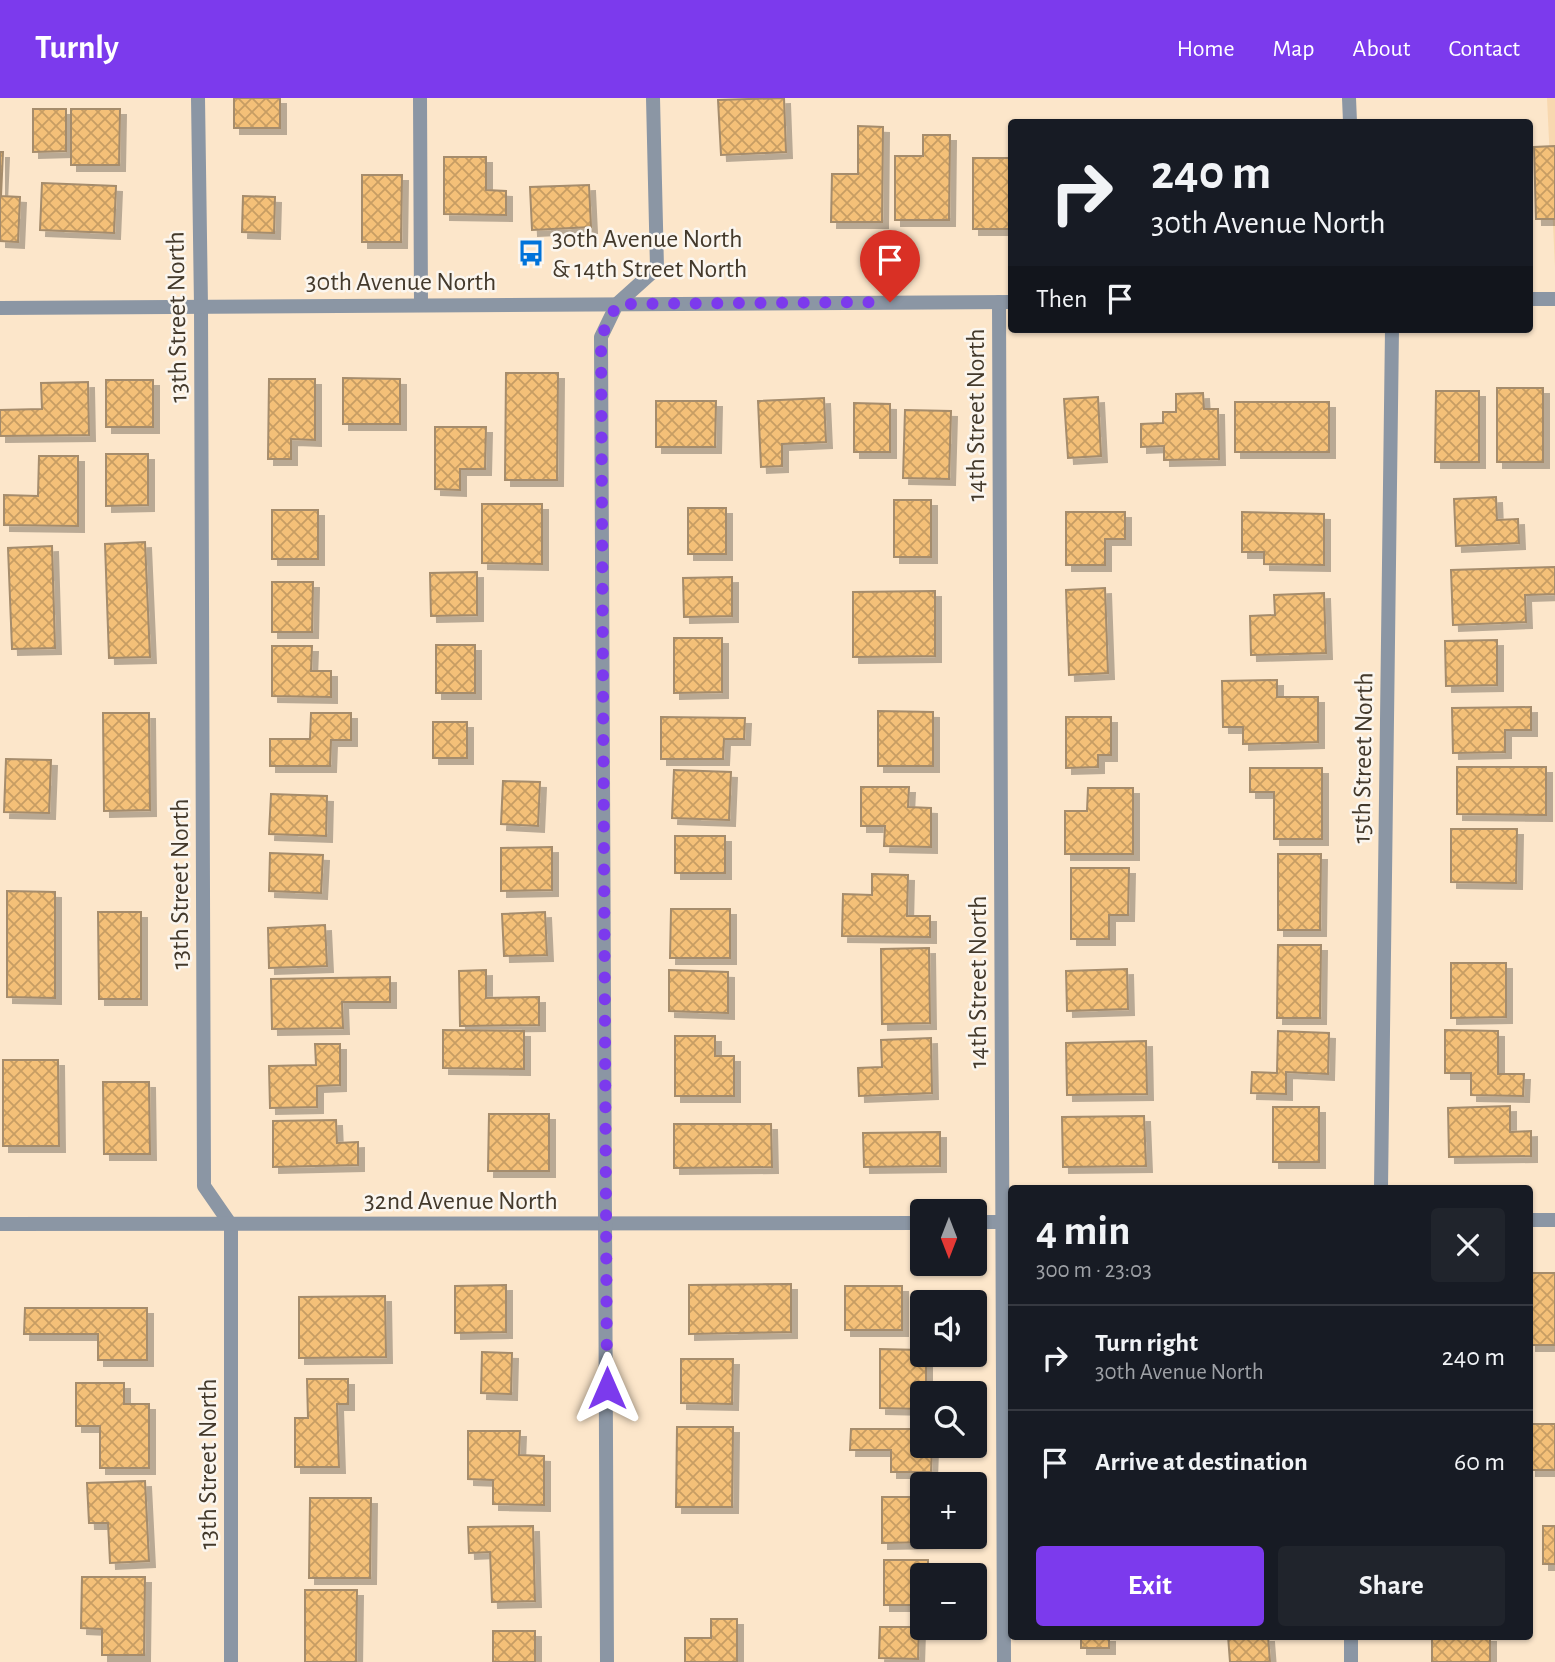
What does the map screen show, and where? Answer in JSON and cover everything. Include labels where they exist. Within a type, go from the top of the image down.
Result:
[{"type":"street","name":"13th Street North","points":[[198,98],[204,1186],[231,1225],[231,1662]]},
{"type":"street","points":[[420,98],[421,305]]},
{"type":"street","points":[[607,1662],[601,337],[617,304],[657,268],[653,98]]},
{"type":"street","points":[[1349,98],[1350,119]]},
{"type":"street","points":[[1533,299],[1555,299]]},
{"type":"street","name":"30th Avenue North","points":[[0,308],[1005,302]]},
{"type":"street","name":"14th Street North","points":[[1004,1662],[1007,1222],[1005,302]]},
{"type":"street","name":"15th Street North","points":[[1381,1185],[1392,333]]},
{"type":"street","points":[[1533,1220],[1555,1220]]},
{"type":"street","points":[[987,1222],[1007,1222]]},
{"type":"street","name":"32nd Avenue North","points":[[0,1224],[910,1223]]},
{"type":"street","points":[[1351,1640],[1351,1662]]},
{"type":"shaded area","points":[[1547,98],[1555,98],[1555,267]]},
{"type":"building","points":[[234,98],[280,98],[280,128],[234,128]]},
{"type":"building","points":[[784,98],[786,152],[721,155],[718,100]]},
{"type":"building","points":[[33,109],[66,109],[66,151],[33,152]]},
{"type":"building","points":[[71,109],[120,109],[119,165],[71,165]]},
{"type":"building","points":[[858,126],[883,127],[882,222],[831,222],[832,174],[858,174]]},
{"type":"building","points":[[923,135],[950,135],[949,220],[895,220],[895,156],[923,156]]},
{"type":"building","points":[[1555,146],[1555,219],[1536,219],[1534,147]]},
{"type":"building","points":[[0,152],[3,152],[1,196],[20,197],[18,242],[0,241]]},
{"type":"building","points":[[444,157],[486,157],[486,190],[506,191],[506,215],[444,214]]},
{"type":"building","points":[[973,158],[1008,158],[1008,229],[973,229]]},
{"type":"building","points":[[362,175],[402,175],[401,242],[362,242]]},
{"type":"building","points":[[42,183],[116,186],[114,233],[40,230]]},
{"type":"building","points":[[589,185],[591,227],[532,230],[530,187]]},
{"type":"building","points":[[243,196],[275,197],[274,233],[242,232]]},
{"type":"building","points":[[506,373],[558,373],[557,480],[505,480]]},
{"type":"building","points":[[343,378],[400,379],[400,424],[343,424]]},
{"type":"building","points":[[269,379],[315,379],[315,440],[291,439],[291,459],[268,459]]},
{"type":"building","points":[[106,380],[153,380],[153,427],[106,427]]},
{"type":"building","points":[[88,382],[89,435],[0,436],[0,410],[42,409],[41,383]]},
{"type":"building","points":[[1497,388],[1543,388],[1543,462],[1497,462]]},
{"type":"building","points":[[1436,391],[1479,391],[1479,462],[1435,462]]},
{"type":"building","points":[[1203,393],[1204,409],[1218,409],[1219,459],[1164,460],[1164,446],[1141,447],[1141,424],[1163,423],[1163,412],[1176,412],[1176,394]]},
{"type":"building","points":[[1098,397],[1101,456],[1068,458],[1064,399]]},
{"type":"building","points":[[824,398],[826,442],[782,444],[782,466],[761,467],[758,401]]},
{"type":"building","points":[[656,401],[716,401],[715,447],[656,447]]},
{"type":"building","points":[[1235,402],[1329,402],[1329,452],[1235,452]]},
{"type":"building","points":[[854,403],[890,404],[890,452],[854,452]]},
{"type":"building","points":[[905,410],[951,411],[949,479],[903,478]]},
{"type":"building","points":[[435,427],[486,427],[485,469],[460,469],[460,490],[435,489]]},
{"type":"building","points":[[106,454],[148,454],[148,505],[106,506]]},
{"type":"building","points":[[39,456],[78,456],[78,526],[4,525],[4,495],[38,496]]},
{"type":"building","points":[[1496,497],[1497,520],[1518,519],[1519,543],[1456,546],[1454,499]]},
{"type":"building","points":[[894,500],[931,500],[931,557],[894,557]]},
{"type":"building","points":[[482,504],[542,504],[542,564],[482,563]]},
{"type":"building","points":[[688,508],[726,508],[726,554],[688,554]]},
{"type":"building","points":[[272,510],[318,510],[318,559],[272,559]]},
{"type":"building","points":[[1066,512],[1125,512],[1125,539],[1105,539],[1105,565],[1066,565]]},
{"type":"building","points":[[1242,512],[1324,514],[1324,565],[1264,564],[1264,552],[1242,552]]},
{"type":"building","points":[[145,542],[150,657],[109,658],[105,544]]},
{"type":"building","points":[[52,546],[55,648],[12,649],[8,548]]},
{"type":"building","points":[[1555,567],[1555,594],[1525,595],[1526,622],[1453,625],[1451,570]]},
{"type":"building","points":[[477,572],[477,615],[431,616],[430,573]]},
{"type":"building","points":[[732,577],[732,616],[684,617],[683,578]]},
{"type":"building","points":[[272,582],[313,582],[312,632],[272,632]]},
{"type":"building","points":[[1105,588],[1108,673],[1069,675],[1066,590]]},
{"type":"building","points":[[935,591],[935,656],[853,657],[853,592]]},
{"type":"building","points":[[1324,593],[1326,653],[1251,655],[1250,616],[1275,615],[1274,595]]},
{"type":"building","points":[[674,638],[722,638],[722,692],[674,693]]},
{"type":"building","points":[[1497,640],[1497,685],[1446,686],[1445,641]]},
{"type":"building","points":[[436,645],[475,645],[475,693],[436,693]]},
{"type":"building","points":[[272,646],[312,646],[311,671],[331,671],[331,697],[272,696]]},
{"type":"building","points":[[1277,680],[1277,697],[1318,697],[1318,742],[1243,744],[1243,727],[1223,727],[1222,681]]},
{"type":"building","points":[[1531,707],[1531,730],[1505,730],[1505,752],[1453,753],[1452,708]]},
{"type":"building","points":[[878,711],[933,712],[933,766],[878,766]]},
{"type":"building","points":[[103,713],[149,713],[150,810],[104,811]]},
{"type":"building","points":[[311,713],[351,713],[351,740],[331,740],[330,766],[270,766],[270,739],[310,739]]},
{"type":"building","points":[[661,717],[745,718],[744,739],[724,739],[723,759],[661,759]]},
{"type":"building","points":[[1066,717],[1111,717],[1111,755],[1098,755],[1098,767],[1066,768]]},
{"type":"building","points":[[433,722],[467,722],[467,758],[433,758]]},
{"type":"building","points":[[6,759],[51,760],[49,813],[4,812]]},
{"type":"building","points":[[1457,767],[1546,767],[1546,815],[1457,814]]},
{"type":"building","points":[[1250,768],[1322,768],[1322,839],[1274,839],[1274,792],[1250,792]]},
{"type":"building","points":[[674,770],[731,772],[729,820],[672,818]]},
{"type":"building","points":[[503,781],[540,782],[538,826],[501,824]]},
{"type":"building","points":[[861,787],[909,787],[908,807],[931,808],[931,847],[884,846],[885,826],[861,826]]},
{"type":"building","points":[[1088,788],[1133,788],[1133,854],[1065,854],[1065,811],[1087,811]]},
{"type":"building","points":[[271,794],[327,796],[326,836],[269,834]]},
{"type":"building","points":[[1451,829],[1517,829],[1516,883],[1451,882]]},
{"type":"building","points":[[675,836],[725,836],[725,873],[675,873]]},
{"type":"building","points":[[552,847],[552,890],[501,891],[501,848]]},
{"type":"building","points":[[270,853],[323,855],[321,893],[269,891]]},
{"type":"building","points":[[1278,854],[1321,854],[1320,930],[1278,930]]},
{"type":"building","points":[[1071,868],[1129,868],[1128,915],[1109,915],[1109,939],[1071,939]]},
{"type":"building","points":[[872,874],[908,875],[907,916],[930,916],[930,937],[842,936],[843,894],[872,895]]},
{"type":"building","points":[[7,891],[55,892],[55,998],[7,997]]},
{"type":"building","points":[[671,909],[730,909],[730,958],[670,958]]},
{"type":"building","points":[[98,912],[141,912],[141,999],[99,999]]},
{"type":"building","points":[[545,912],[547,955],[504,956],[502,914]]},
{"type":"building","points":[[325,925],[327,966],[269,968],[268,928]]},
{"type":"building","points":[[1278,945],[1321,945],[1320,1018],[1277,1018]]},
{"type":"building","points":[[929,948],[930,1023],[882,1024],[881,949]]},
{"type":"building","points":[[1451,963],[1506,963],[1506,1017],[1451,1018]]},
{"type":"building","points":[[1127,969],[1128,1009],[1067,1011],[1066,971]]},
{"type":"building","points":[[486,970],[486,998],[539,997],[539,1025],[460,1026],[459,971]]},
{"type":"building","points":[[669,970],[728,972],[728,1013],[669,1011]]},
{"type":"building","points":[[390,977],[390,1002],[342,1002],[343,1028],[272,1029],[271,979]]},
{"type":"building","points":[[443,1030],[524,1031],[524,1069],[443,1068]]},
{"type":"building","points":[[1445,1030],[1498,1031],[1498,1074],[1524,1074],[1523,1096],[1471,1095],[1471,1073],[1445,1073]]},
{"type":"building","points":[[1278,1031],[1329,1033],[1328,1074],[1286,1072],[1286,1094],[1251,1093],[1252,1072],[1277,1073]]},
{"type":"building","points":[[675,1036],[715,1036],[715,1056],[734,1056],[734,1096],[675,1096]]},
{"type":"building","points":[[931,1038],[932,1093],[859,1096],[858,1068],[882,1067],[881,1040]]},
{"type":"building","points":[[1146,1041],[1147,1094],[1067,1095],[1066,1043]]},
{"type":"building","points":[[315,1044],[340,1044],[340,1085],[317,1086],[317,1107],[270,1108],[269,1066],[316,1065]]},
{"type":"building","points":[[3,1060],[58,1060],[59,1146],[3,1146]]},
{"type":"building","points":[[103,1082],[149,1082],[150,1154],[104,1154]]},
{"type":"building","points":[[1510,1106],[1510,1132],[1531,1131],[1531,1156],[1449,1157],[1448,1108]]},
{"type":"building","points":[[1273,1107],[1319,1107],[1319,1162],[1273,1162]]},
{"type":"building","points":[[489,1114],[549,1114],[549,1171],[488,1171]]},
{"type":"building","points":[[1144,1116],[1146,1166],[1063,1167],[1062,1117]]},
{"type":"building","points":[[336,1120],[337,1143],[358,1142],[358,1165],[273,1167],[273,1121]]},
{"type":"building","points":[[674,1124],[771,1124],[772,1167],[674,1168]]},
{"type":"building","points":[[940,1132],[940,1166],[864,1167],[863,1133]]},
{"type":"building","points":[[1533,1273],[1555,1273],[1555,1345],[1533,1345]]},
{"type":"building","points":[[791,1284],[791,1332],[689,1334],[689,1285]]},
{"type":"building","points":[[506,1285],[506,1332],[455,1333],[455,1286]]},
{"type":"building","points":[[845,1286],[902,1286],[902,1330],[845,1330]]},
{"type":"building","points":[[385,1296],[386,1357],[299,1358],[299,1297]]},
{"type":"building","points":[[25,1308],[147,1308],[147,1360],[98,1360],[98,1334],[24,1334]]},
{"type":"building","points":[[880,1349],[910,1350],[910,1367],[926,1367],[926,1381],[910,1381],[910,1409],[880,1408]]},
{"type":"building","points":[[482,1352],[512,1353],[511,1394],[481,1393]]},
{"type":"building","points":[[681,1359],[733,1359],[732,1404],[681,1403]]},
{"type":"building","points":[[307,1379],[348,1379],[348,1404],[337,1404],[339,1467],[295,1467],[295,1418],[308,1418]]},
{"type":"building","points":[[76,1383],[124,1383],[124,1404],[149,1404],[149,1468],[100,1468],[100,1426],[76,1426]]},
{"type":"building","points":[[1533,1424],[1555,1424],[1555,1470],[1533,1470]]},
{"type":"building","points":[[677,1427],[733,1427],[732,1507],[676,1507]]},
{"type":"building","points":[[851,1429],[910,1429],[910,1458],[932,1458],[931,1472],[891,1472],[891,1450],[850,1450]]},
{"type":"building","points":[[468,1431],[520,1431],[519,1455],[544,1456],[544,1505],[493,1504],[493,1480],[468,1479]]},
{"type":"building","points":[[145,1481],[149,1561],[110,1563],[108,1523],[89,1523],[87,1483]]},
{"type":"building","points":[[882,1497],[910,1497],[910,1542],[882,1543]]},
{"type":"building","points":[[310,1498],[371,1498],[370,1578],[309,1578]]},
{"type":"building","points":[[533,1526],[535,1601],[492,1602],[490,1552],[469,1553],[468,1527]]},
{"type":"building","points":[[1543,1526],[1555,1526],[1555,1564],[1543,1564]]},
{"type":"building","points":[[884,1560],[928,1560],[928,1563],[910,1563],[910,1605],[884,1605]]},
{"type":"building","points":[[82,1577],[145,1577],[144,1655],[102,1655],[102,1629],[81,1628]]},
{"type":"building","points":[[305,1590],[357,1590],[356,1662],[305,1662]]},
{"type":"building","points":[[711,1619],[737,1619],[737,1662],[685,1662],[685,1638],[711,1638]]},
{"type":"building","points":[[880,1627],[910,1627],[910,1640],[919,1640],[918,1659],[879,1658]]},
{"type":"building","points":[[493,1631],[535,1631],[535,1662],[493,1662]]},
{"type":"building","points":[[1081,1640],[1109,1640],[1109,1648],[1081,1648]]},
{"type":"building","points":[[1228,1640],[1268,1640],[1270,1662],[1230,1662]]},
{"type":"building","points":[[1432,1640],[1490,1640],[1490,1662],[1432,1662]]},
{"type":"place","name":"30th Avenue North & 14th Street North","points":[[531,253]]},
{"type":"route","points":[[607,1388],[601,337],[617,304],[890,302]]}]
